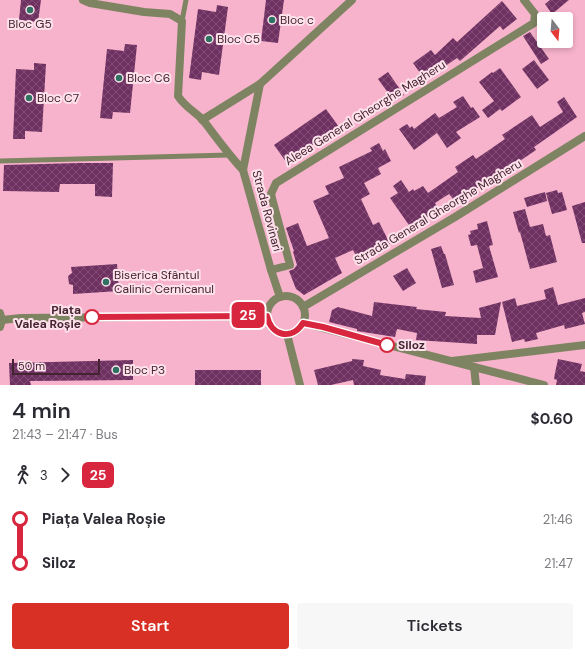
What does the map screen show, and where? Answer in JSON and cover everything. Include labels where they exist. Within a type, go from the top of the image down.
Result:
[{"type":"street","points":[[83,0],[90,3],[144,12],[170,14],[182,21],[178,96],[181,101],[202,120],[229,155],[243,170]]},
{"type":"street","points":[[202,120],[260,84],[352,0]]},
{"type":"street","name":"Aleea General Gheorghe Magheru","points":[[271,270],[290,265],[271,194],[276,183],[534,23],[535,14],[524,0]]},
{"type":"street","name":"Strada Rovinari","points":[[260,84],[243,170],[280,297]]},
{"type":"street","name":"Strada General Gheorghe Magheru","points":[[303,307],[455,218],[585,136]]},
{"type":"street","points":[[286,296],[296,299],[303,307],[305,318],[297,331],[281,334],[271,327],[267,316],[268,310],[270,304],[280,297],[286,296]]},
{"type":"street","points":[[1,320],[21,318],[267,316]]},
{"type":"street","points":[[303,323],[544,385]]},
{"type":"street","points":[[287,334],[300,385]]},
{"type":"street","points":[[451,361],[585,345]]},
{"type":"street","points":[[474,367],[476,385]]},
{"type":"lane","points":[[182,21],[186,0]]},
{"type":"lane","points":[[0,161],[229,155]]},
{"type":"building","name":"Bloc G5","points":[[21,0],[41,0],[38,22],[19,20]]},
{"type":"building","name":"Bloc c","points":[[266,0],[284,0],[278,43],[261,41]]},
{"type":"building","points":[[550,0],[569,0],[554,12],[551,12],[545,4]]},
{"type":"building","points":[[502,1],[517,19],[503,30],[500,26],[460,61],[457,58],[425,80],[413,63],[431,50],[435,55],[453,38],[457,42]]},
{"type":"building","name":"Bloc C5","points":[[217,5],[228,7],[219,75],[202,72],[201,80],[189,78],[198,9],[216,12]]},
{"type":"building","points":[[530,32],[537,42],[537,48],[541,48],[549,59],[541,64],[523,36]]},
{"type":"building","name":"Bloc C6","points":[[125,44],[137,45],[130,113],[113,112],[112,119],[100,118],[107,49],[124,51]]},
{"type":"building","points":[[534,60],[549,80],[537,89],[522,69]]},
{"type":"building","name":"Bloc C7","points":[[34,63],[46,64],[42,132],[25,131],[25,139],[13,139],[16,69],[34,70]]},
{"type":"building","points":[[500,68],[521,97],[502,111],[500,109],[488,118],[482,110],[494,101],[479,82]]},
{"type":"building","points":[[388,72],[404,95],[394,101],[378,79]]},
{"type":"building","points":[[463,96],[471,108],[473,107],[480,117],[456,132],[461,138],[447,148],[437,133],[414,150],[399,129],[407,124],[410,128],[412,126],[414,129],[435,113],[439,118],[457,107],[453,102]]},
{"type":"building","points":[[564,97],[577,117],[534,147],[536,150],[464,197],[463,194],[454,200],[449,194],[435,203],[439,210],[411,228],[390,198],[398,193],[393,186],[401,180],[409,192],[423,186],[428,193],[458,172],[455,167],[473,155],[476,159],[505,139],[502,135],[532,115],[540,127],[563,112],[557,102]]},
{"type":"building","points":[[326,109],[339,127],[287,163],[274,145]]},
{"type":"building","points":[[379,143],[383,151],[385,149],[391,161],[378,168],[381,174],[364,183],[370,194],[361,199],[373,225],[379,222],[390,244],[359,261],[353,250],[335,258],[342,273],[304,295],[296,289],[289,271],[294,269],[297,265],[286,228],[298,223],[307,246],[329,238],[313,201],[329,194],[325,186],[344,178],[339,167],[372,151],[370,148]]},
{"type":"building","points":[[113,163],[112,197],[95,196],[95,184],[60,184],[59,192],[3,191],[4,165]]},
{"type":"building","points":[[557,190],[558,193],[562,192],[567,210],[552,214],[546,193]]},
{"type":"building","points":[[545,192],[547,201],[527,207],[524,198]]},
{"type":"building","points":[[585,202],[585,243],[582,243],[572,206]]},
{"type":"building","points":[[525,209],[530,227],[543,224],[546,236],[550,235],[557,262],[530,269],[513,212]]},
{"type":"building","points":[[487,221],[493,245],[489,246],[498,277],[476,283],[473,271],[483,268],[477,245],[471,246],[468,235],[471,234],[470,231],[478,229],[477,224]]},
{"type":"building","points":[[441,246],[445,254],[454,285],[442,288],[431,249]]},
{"type":"building","points":[[117,264],[119,291],[73,294],[73,285],[69,284],[68,276],[72,273],[71,267]]},
{"type":"building","points":[[407,268],[416,283],[403,291],[393,276]]},
{"type":"building","points":[[553,287],[558,305],[585,298],[585,312],[582,313],[585,324],[565,329],[564,325],[536,333],[538,339],[525,342],[524,339],[512,342],[502,302],[515,298],[517,306],[546,299],[544,290]]},
{"type":"building","points":[[374,302],[446,312],[445,316],[481,318],[479,308],[501,302],[495,335],[477,335],[477,344],[416,340],[417,333],[397,329],[395,337],[357,331],[357,329],[329,322],[332,310],[338,307],[372,316]]},
{"type":"building","points":[[352,359],[364,360],[363,366],[381,370],[380,375],[405,379],[406,374],[426,376],[425,385],[354,385],[353,380],[331,385],[318,385],[314,370],[352,361]]},
{"type":"building","points":[[558,359],[582,364],[580,371],[585,372],[585,385],[556,385],[557,380],[554,379]]},
{"type":"building","points":[[133,360],[133,380],[30,381],[31,385],[10,385],[9,363]]},
{"type":"building","points":[[195,370],[261,370],[261,385],[195,385]]},
{"type":"bus line","name":"25","points":[[92,317],[260,315],[267,316],[271,327],[281,334],[297,331],[303,323],[387,345]]},
{"type":"place","name":"Bloc G5","points":[[30,10]]},
{"type":"place","name":"Bloc c","points":[[272,20]]},
{"type":"place","name":"Bloc C5","points":[[209,39]]},
{"type":"place","name":"Bloc C6","points":[[119,78]]},
{"type":"place","name":"Bloc C7","points":[[29,98]]},
{"type":"place","name":"Biserica Sfântul Calinic Cernicanul","points":[[106,282]]},
{"type":"place","name":"Piața Valea Roșie","points":[[92,317]]},
{"type":"place","name":"Siloz","points":[[387,345]]},
{"type":"place","name":"Bloc P3","points":[[116,370]]}]
